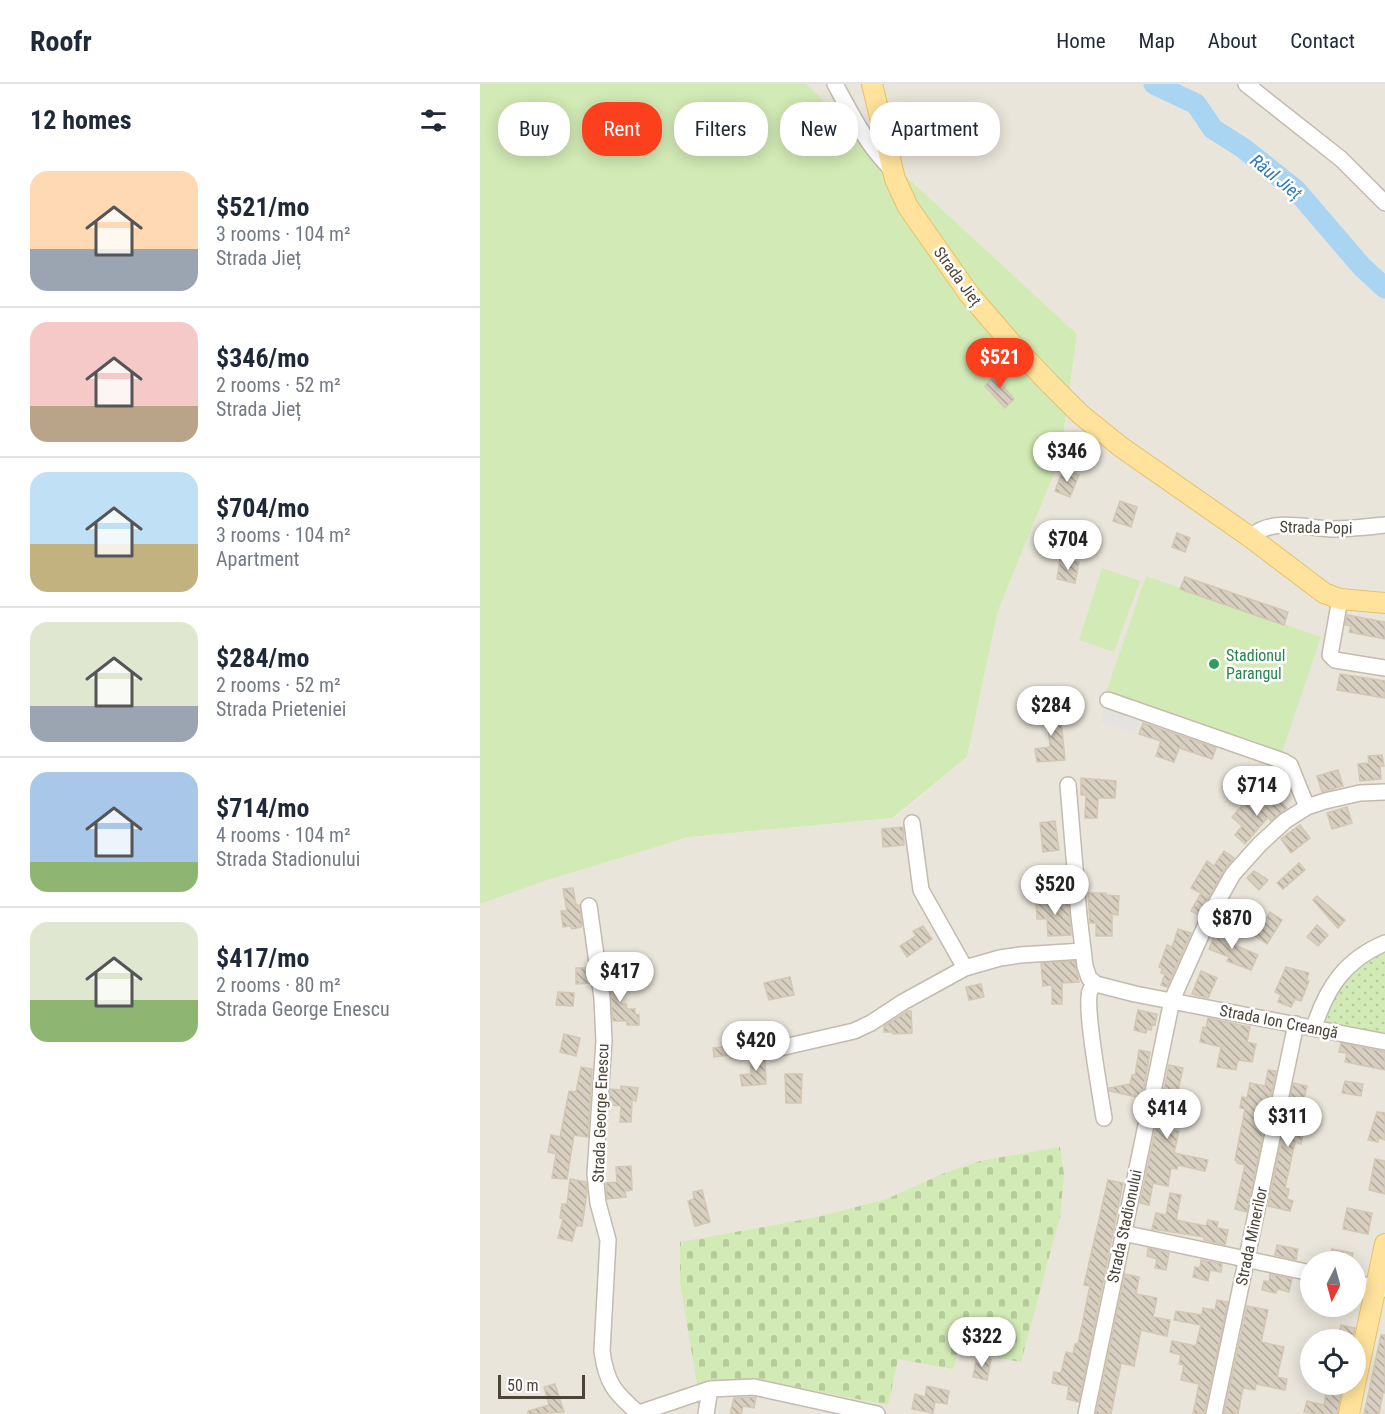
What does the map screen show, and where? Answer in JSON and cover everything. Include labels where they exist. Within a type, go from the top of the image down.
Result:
[{"type":"main road","name":"Strada Jieț","points":[[872,84],[893,171],[908,207],[969,294],[1011,344],[1080,414],[1121,447],[1250,537],[1301,577],[1340,599]]},
{"type":"main road","points":[[1340,599],[1385,603]]},
{"type":"main road","points":[[1366,1343],[1380,1288],[1385,1244]]},
{"type":"main road","points":[[1349,1414],[1353,1395]]},
{"type":"street","points":[[835,84],[871,148],[893,171]]},
{"type":"street","points":[[1246,84],[1341,159],[1385,203]]},
{"type":"street","name":"Strada Popi","points":[[1250,537],[1258,530],[1272,525],[1332,529],[1385,525]]},
{"type":"street","points":[[1340,599],[1330,655],[1335,660],[1385,668]]},
{"type":"street","points":[[1108,699],[1283,761],[1290,765],[1307,807]]},
{"type":"street","points":[[1068,785],[1085,966],[1089,978],[1096,984],[1090,991],[1089,1001],[1104,1118]]},
{"type":"street","name":"Strada Stadionului","points":[[1086,1414],[1172,1000],[1211,913],[1233,874],[1285,821],[1307,807],[1360,792],[1385,792]]},
{"type":"street","points":[[912,823],[921,890],[965,968]]},
{"type":"street","name":"Strada George Enescu","points":[[589,906],[603,998],[604,1041],[595,1174],[598,1203],[608,1240],[602,1351],[604,1368],[610,1384],[637,1414],[704,1391],[754,1387],[829,1409],[877,1414]]},
{"type":"street","points":[[1314,1027],[1330,987],[1341,973],[1370,950],[1385,943]]},
{"type":"street","points":[[771,1050],[854,1031],[965,968],[1020,955],[1083,951]]},
{"type":"street","name":"Strada Ion Creangă","points":[[1096,984],[1135,994],[1385,1042]]},
{"type":"street","name":"Strada Minerilor","points":[[1214,1414],[1296,1024]]},
{"type":"street","points":[[1123,1233],[1300,1271]]},
{"type":"street","points":[[704,1391],[706,1414]]},
{"type":"shaded area","points":[[806,84],[1385,84],[1385,1414],[480,1414],[480,904],[545,881],[689,837],[894,818],[967,757],[998,611],[1060,459],[1077,334],[884,156],[1000,156],[1000,102],[870,102],[870,143],[858,132],[858,102],[826,102]]},
{"type":"shaded area","points":[[1106,703],[1141,715],[1134,733],[1100,722]]},
{"type":"green space","points":[[480,84],[806,84],[826,102],[780,102],[780,156],[858,156],[858,132],[870,143],[870,156],[884,156],[1077,334],[1060,459],[998,611],[967,757],[893,818],[689,837],[545,881],[480,904]]},
{"type":"green space","points":[[1102,568],[1140,581],[1114,652],[1079,640]]},
{"type":"green space","name":"Stadionul Parangul","points":[[1146,576],[1321,637],[1282,752],[1106,692]]},
{"type":"green space","points":[[1385,952],[1385,1037],[1320,1024],[1331,1000],[1345,981],[1363,965]]},
{"type":"green space","points":[[1060,1147],[1064,1175],[1060,1216],[1021,1362],[958,1350],[953,1369],[898,1359],[888,1405],[754,1379],[697,1384],[680,1282],[680,1242],[818,1217],[887,1199],[942,1174],[980,1161]]},
{"type":"building","points":[[1000,369],[1008,376],[1001,384],[1014,399],[1005,408],[985,386]]},
{"type":"building","points":[[1063,469],[1079,475],[1070,497],[1055,491]]},
{"type":"building","points":[[1120,501],[1137,507],[1131,527],[1113,521]]},
{"type":"building","points":[[1177,533],[1190,538],[1185,552],[1172,547]]},
{"type":"building","points":[[1060,559],[1079,562],[1075,583],[1057,579]]},
{"type":"building","points":[[1185,577],[1288,612],[1284,625],[1180,589]]},
{"type":"building","points":[[1347,615],[1385,622],[1385,639],[1349,632],[1351,626],[1345,625]]},
{"type":"building","points":[[1340,674],[1385,681],[1385,698],[1337,690]]},
{"type":"building","points":[[1055,707],[1058,720],[1061,720],[1065,760],[1037,762],[1035,749],[1050,747],[1047,717],[1036,719],[1034,710]]},
{"type":"building","points":[[1143,723],[1216,748],[1212,759],[1179,748],[1174,762],[1156,756],[1161,741],[1139,734]]},
{"type":"building","points":[[1382,755],[1384,766],[1380,766],[1381,779],[1360,781],[1358,764],[1369,763],[1368,756]]},
{"type":"building","points":[[1338,770],[1343,786],[1322,792],[1317,776]]},
{"type":"building","points":[[1081,778],[1116,781],[1115,798],[1098,798],[1097,818],[1085,818],[1086,795],[1081,795]]},
{"type":"building","points":[[1281,793],[1285,797],[1281,802],[1287,808],[1271,821],[1268,817],[1245,844],[1235,835],[1242,826],[1232,817],[1246,801],[1258,813]]},
{"type":"building","points":[[1347,807],[1352,823],[1332,829],[1327,813]]},
{"type":"building","points":[[1055,821],[1059,850],[1043,852],[1040,823]]},
{"type":"building","points":[[1300,825],[1310,838],[1291,853],[1281,839]]},
{"type":"building","points":[[903,827],[904,845],[883,847],[882,829]]},
{"type":"building","points":[[1224,851],[1234,858],[1225,869],[1199,915],[1191,911],[1201,893],[1191,888],[1207,861],[1214,866]]},
{"type":"building","points":[[1299,863],[1305,870],[1283,889],[1277,883]]},
{"type":"building","points":[[1254,871],[1268,880],[1259,890],[1247,878]]},
{"type":"building","points":[[573,888],[576,905],[580,905],[582,925],[572,929],[570,926],[563,927],[561,911],[567,911],[563,889]]},
{"type":"building","points":[[1088,893],[1119,896],[1118,915],[1112,914],[1112,936],[1096,936],[1096,923],[1090,923]]},
{"type":"building","points":[[1317,896],[1345,920],[1338,928],[1313,900]]},
{"type":"building","points":[[1068,899],[1071,935],[1048,936],[1047,919],[1037,919],[1036,901]]},
{"type":"building","points":[[1270,912],[1282,920],[1267,944],[1255,936]]},
{"type":"building","points":[[1317,925],[1328,935],[1318,946],[1307,937]]},
{"type":"building","points":[[923,926],[932,939],[907,957],[900,946],[916,936],[913,931]]},
{"type":"building","points":[[1218,927],[1234,933],[1230,943],[1258,955],[1251,970],[1227,961],[1229,957],[1209,949]]},
{"type":"building","points":[[1178,929],[1191,933],[1167,987],[1161,985],[1165,974],[1161,973],[1162,968],[1159,967],[1167,945],[1172,947]]},
{"type":"building","points":[[1075,961],[1079,982],[1062,983],[1062,1004],[1052,1004],[1052,985],[1043,986],[1041,963]]},
{"type":"building","points":[[1286,967],[1309,973],[1306,981],[1309,981],[1301,1001],[1295,999],[1291,1007],[1278,1002],[1281,995],[1275,992]]},
{"type":"building","points":[[576,968],[588,968],[590,983],[576,984]]},
{"type":"building","points":[[608,971],[617,971],[617,979],[621,979],[621,1004],[626,1004],[627,1009],[635,1009],[635,1014],[639,1015],[639,1025],[627,1025],[627,1021],[613,1021]]},
{"type":"building","points":[[1201,971],[1217,978],[1208,998],[1192,994]]},
{"type":"building","points":[[790,977],[794,995],[769,1000],[764,983]]},
{"type":"building","points":[[981,984],[984,997],[969,1000],[966,987]]},
{"type":"building","points":[[558,992],[574,993],[573,1006],[556,1005]]},
{"type":"building","points":[[1138,1010],[1157,1014],[1155,1025],[1152,1024],[1151,1030],[1147,1029],[1146,1033],[1134,1030]]},
{"type":"building","points":[[911,1011],[912,1033],[884,1032],[884,1026]]},
{"type":"building","points":[[1208,1018],[1250,1027],[1247,1042],[1256,1044],[1252,1062],[1238,1060],[1236,1070],[1217,1067],[1221,1047],[1200,1042],[1203,1027],[1206,1028]]},
{"type":"building","points":[[564,1034],[580,1038],[576,1056],[560,1052]]},
{"type":"building","points":[[1341,1043],[1385,1052],[1385,1070],[1345,1062],[1347,1053],[1339,1052]]},
{"type":"building","points":[[745,1045],[745,1057],[730,1058],[730,1055],[714,1057],[713,1048]]},
{"type":"building","points":[[1139,1050],[1150,1052],[1142,1098],[1109,1091],[1109,1088],[1130,1084],[1132,1075],[1135,1075]]},
{"type":"building","points":[[762,1054],[765,1058],[766,1084],[742,1086],[740,1075],[751,1074],[750,1055]]},
{"type":"building","points":[[1169,1065],[1183,1068],[1176,1100],[1184,1102],[1182,1112],[1174,1111],[1169,1129],[1179,1131],[1174,1153],[1208,1160],[1205,1171],[1178,1165],[1177,1169],[1171,1168],[1168,1186],[1153,1183],[1149,1205],[1140,1203]]},
{"type":"building","points":[[581,1067],[592,1069],[588,1137],[574,1135],[567,1179],[552,1178],[556,1154],[548,1152],[551,1135],[560,1137],[569,1091],[576,1092]]},
{"type":"building","points":[[1268,1070],[1276,1071],[1247,1212],[1235,1209],[1245,1165],[1235,1160],[1245,1109],[1240,1108],[1242,1097],[1247,1098],[1250,1083],[1265,1086]]},
{"type":"building","points":[[785,1074],[802,1074],[801,1103],[786,1103]]},
{"type":"building","points":[[1345,1081],[1363,1084],[1361,1096],[1342,1093]]},
{"type":"building","points":[[1293,1083],[1307,1086],[1300,1115],[1307,1116],[1301,1144],[1295,1142],[1285,1188],[1289,1189],[1287,1199],[1293,1201],[1290,1211],[1268,1206]]},
{"type":"building","points":[[621,1086],[638,1088],[636,1101],[632,1100],[631,1122],[620,1122],[621,1106],[609,1105],[610,1089],[621,1090]]},
{"type":"building","points":[[1377,1112],[1385,1113],[1385,1140],[1378,1138],[1378,1142],[1368,1140]]},
{"type":"building","points":[[1375,1159],[1385,1161],[1385,1194],[1369,1190]]},
{"type":"building","points":[[631,1166],[632,1190],[625,1191],[626,1197],[607,1199],[606,1183],[617,1182],[616,1167]]},
{"type":"building","points":[[570,1179],[586,1182],[587,1192],[582,1226],[576,1226],[572,1241],[558,1238],[563,1219],[560,1218],[562,1204],[567,1204]]},
{"type":"building","points":[[1108,1180],[1123,1183],[1079,1402],[1067,1399],[1069,1386],[1052,1383],[1054,1372],[1061,1373],[1066,1352],[1073,1354],[1075,1344],[1078,1344],[1090,1286],[1084,1285]]},
{"type":"building","points":[[702,1190],[710,1222],[695,1226],[688,1201],[694,1199],[693,1192]]},
{"type":"building","points":[[1170,1193],[1181,1195],[1176,1220],[1206,1226],[1208,1220],[1218,1222],[1217,1228],[1228,1230],[1225,1245],[1204,1240],[1204,1237],[1152,1229],[1156,1213],[1166,1215]]},
{"type":"building","points":[[1347,1208],[1372,1213],[1368,1234],[1343,1229]]},
{"type":"building","points":[[1277,1245],[1298,1249],[1296,1260],[1275,1255]]},
{"type":"building","points":[[1148,1248],[1169,1253],[1166,1270],[1155,1268],[1157,1259],[1147,1256]]},
{"type":"building","points":[[1201,1260],[1222,1264],[1221,1272],[1210,1270],[1208,1281],[1193,1277],[1195,1267],[1200,1268]]},
{"type":"building","points":[[1125,1274],[1139,1277],[1136,1294],[1157,1298],[1153,1317],[1170,1320],[1167,1336],[1141,1330],[1134,1366],[1121,1363],[1111,1414],[1096,1414]]},
{"type":"building","points":[[1270,1274],[1292,1279],[1289,1292],[1277,1289],[1276,1293],[1262,1290],[1264,1281],[1269,1282]]},
{"type":"building","points":[[1217,1300],[1228,1302],[1204,1414],[1193,1414],[1199,1384],[1181,1380],[1184,1365],[1179,1364],[1181,1355],[1170,1352],[1172,1341],[1196,1346],[1201,1325],[1174,1320],[1176,1311],[1202,1315],[1203,1308],[1215,1310]]},
{"type":"building","points":[[1247,1306],[1268,1310],[1261,1342],[1284,1347],[1277,1377],[1287,1379],[1285,1390],[1256,1384],[1255,1390],[1243,1388],[1238,1414],[1224,1414]]},
{"type":"building","points":[[1341,1325],[1355,1328],[1355,1329],[1340,1329]]},
{"type":"building","points":[[1381,1335],[1385,1335],[1385,1393],[1383,1393],[1379,1414],[1364,1414]]},
{"type":"building","points":[[977,1356],[991,1359],[987,1380],[973,1377]]},
{"type":"building","points":[[555,1384],[564,1412],[528,1414],[528,1411],[549,1405],[544,1387]]},
{"type":"building","points":[[927,1386],[949,1391],[947,1404],[935,1402],[933,1413],[912,1409],[915,1394],[925,1397]]},
{"type":"building","points":[[1326,1395],[1341,1395],[1337,1414],[1304,1412],[1307,1401],[1324,1405]]},
{"type":"building","points":[[756,1397],[754,1408],[743,1406],[741,1414],[730,1414],[734,1398]]},
{"type":"waterway","name":"Râul Jieț","points":[[1154,84],[1196,104],[1213,129],[1243,148],[1296,190],[1362,267],[1385,288]]},
{"type":"place","name":"Stadionul Parangul","points":[[1214,664]]}]
